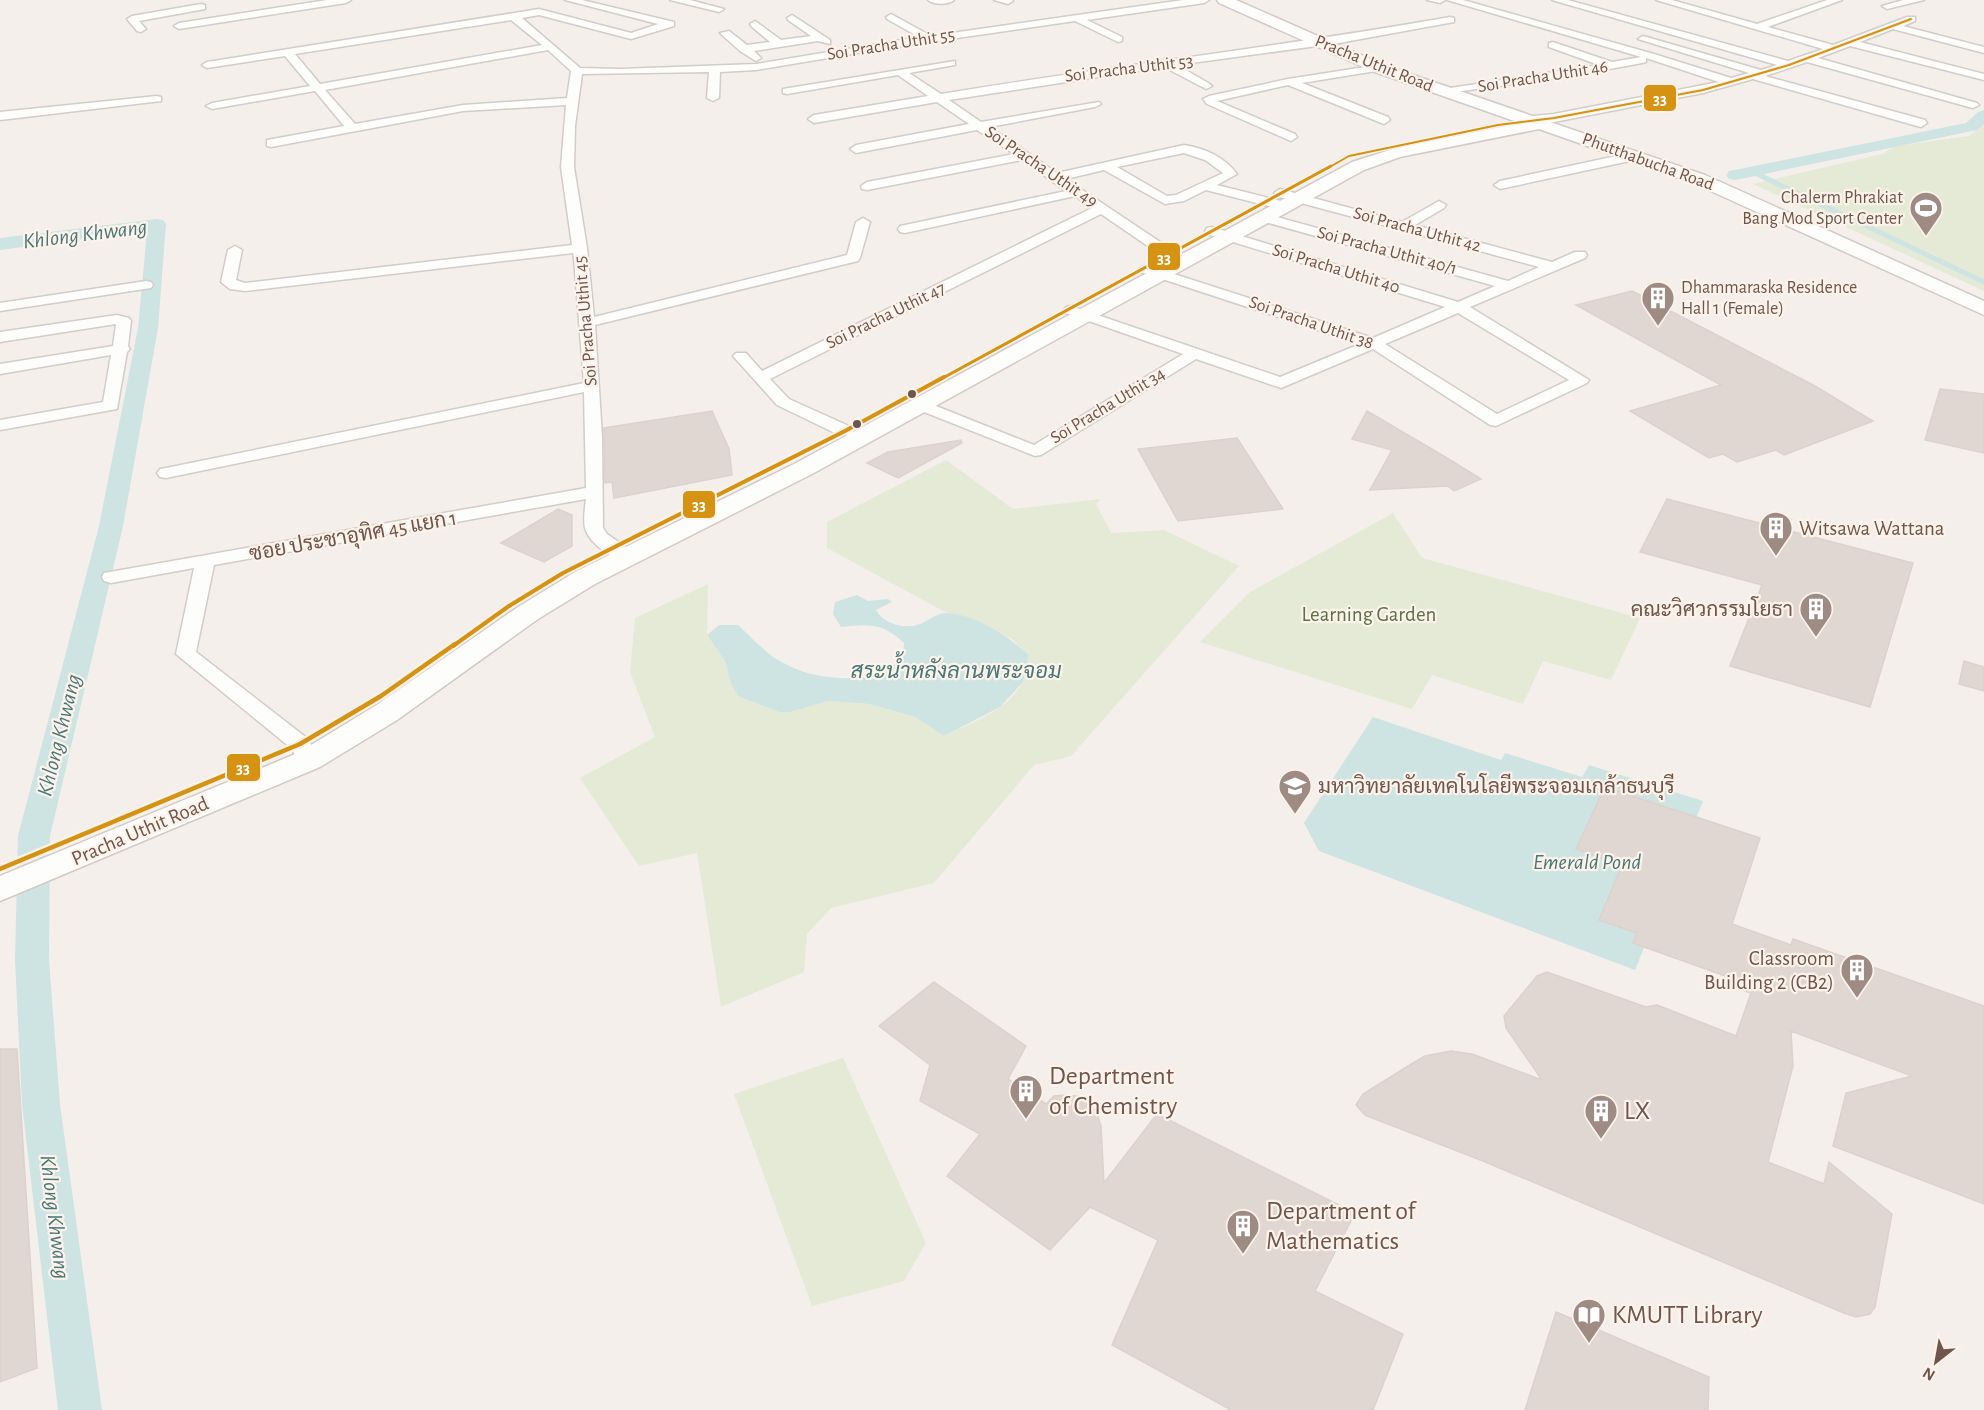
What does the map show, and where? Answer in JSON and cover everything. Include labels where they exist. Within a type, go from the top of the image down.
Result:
[{"type":"main road","name":"Pracha Uthit Road","points":[[1224,0],[1378,68],[1443,92],[1540,121]]},
{"type":"main road","name":"Pracha Uthit Road","points":[[5,877],[304,752],[386,713],[619,552],[746,482],[1078,312],[1278,203],[1384,156],[1540,121]]},
{"type":"main road","name":"Phutthabucha Road","points":[[1540,121],[1739,196],[1984,309]]},
{"type":"main road","name":"Pracha Uthit Road","points":[[619,552],[770,486],[920,405],[1078,312]]},
{"type":"street","points":[[179,26],[238,13],[346,0]]},
{"type":"street","points":[[207,65],[539,12],[631,36],[670,24],[570,0]]},
{"type":"street","points":[[675,0],[719,9]]},
{"type":"street","points":[[933,0],[949,0]]},
{"type":"street","name":"Soi Pracha Uthit 55","points":[[577,71],[715,69],[766,65],[841,52],[1204,0]]},
{"type":"street","points":[[1432,0],[1440,0]]},
{"type":"street","points":[[1452,0],[1732,83]]},
{"type":"street","points":[[1557,0],[1789,65]]},
{"type":"street","points":[[1661,0],[1833,48]]},
{"type":"street","points":[[1616,27],[1705,0]]},
{"type":"street","points":[[1758,27],[1837,0]]},
{"type":"street","points":[[1887,6],[1919,0]]},
{"type":"street","points":[[141,29],[132,19],[210,6]]},
{"type":"street","points":[[513,16],[573,64],[577,71]]},
{"type":"street","points":[[891,17],[929,39]]},
{"type":"street","points":[[792,18],[841,52]]},
{"type":"street","points":[[1076,18],[1118,39]]},
{"type":"street","points":[[1540,121],[1732,83],[1789,65],[1911,19]]},
{"type":"street","name":"Soi Pracha Uthit 53","points":[[814,119],[1047,80],[1318,43],[1450,20]]},
{"type":"street","points":[[755,24],[779,44]]},
{"type":"street","points":[[1892,26],[1984,50]]},
{"type":"street","points":[[1582,37],[1599,32]]},
{"type":"street","points":[[725,33],[766,65]]},
{"type":"street","points":[[1632,36],[1921,123]]},
{"type":"street","points":[[744,49],[820,38]]},
{"type":"street","points":[[1848,42],[1984,77]]},
{"type":"street","points":[[1553,45],[1613,66]]},
{"type":"street","points":[[212,106],[549,47]]},
{"type":"street","points":[[288,52],[352,128]]},
{"type":"street","points":[[1806,58],[1973,105]]},
{"type":"street","name":"Soi Pracha Uthit 46","points":[[1443,92],[1642,60]]},
{"type":"street","points":[[787,91],[951,63]]},
{"type":"street","points":[[1168,65],[1206,86]]},
{"type":"street","points":[[1291,137],[1211,102],[1209,99],[1288,82],[1378,68]]},
{"type":"street","points":[[713,98],[715,69]]},
{"type":"street","name":"Soi Pracha Uthit 45","points":[[577,71],[567,145],[568,181],[580,248],[592,386],[594,528],[600,537],[619,552]]},
{"type":"street","name":"Soi Pracha Uthit 49","points":[[900,72],[1103,208],[1165,265]]},
{"type":"street","points":[[1288,82],[1384,120]]},
{"type":"street","points":[[0,116],[157,99]]},
{"type":"street","points":[[271,143],[471,107],[572,101]]},
{"type":"street","points":[[856,149],[1095,104]]},
{"type":"street","points":[[1056,177],[1105,166],[1179,150],[1192,150],[1227,169],[1231,174],[1208,187],[1179,198],[1165,200],[1105,166]]},
{"type":"street","points":[[867,186],[1025,156]]},
{"type":"street","points":[[1500,185],[1635,156]]},
{"type":"street","points":[[1208,187],[1278,203]]},
{"type":"street","points":[[905,229],[1078,192]]},
{"type":"street","name":"Soi Pracha Uthit 42","points":[[1278,203],[1404,226],[1554,267]]},
{"type":"street","name":"Soi Pracha Uthit 40/1","points":[[1278,203],[1511,286]]},
{"type":"street","points":[[1404,226],[1439,205]]},
{"type":"street","name":"Soi Pracha Uthit 47","points":[[760,378],[1103,208]]},
{"type":"street","points":[[587,323],[853,258],[863,222]]},
{"type":"street","name":"Soi Pracha Uthit 40","points":[[1221,234],[1459,307],[1581,380],[1496,421]]},
{"type":"street","points":[[235,250],[228,282],[235,286],[245,287],[580,248]]},
{"type":"street","points":[[1078,312],[1281,383],[1580,255]]},
{"type":"street","name":"Soi Pracha Uthit 38","points":[[1165,265],[1373,343],[1496,421]]},
{"type":"street","points":[[0,307],[146,285]]},
{"type":"street","points":[[0,337],[120,319],[124,321],[122,349],[111,406],[0,425]]},
{"type":"street","points":[[0,369],[122,349]]},
{"type":"street","name":"Soi Pracha Uthit 34","points":[[920,405],[1035,451],[1195,353]]},
{"type":"street","points":[[741,356],[783,402],[845,431]]},
{"type":"street","points":[[166,473],[592,386]]},
{"type":"street","name":"ซอย ประชาอุทิศ 45 แยก 1","points":[[111,577],[595,492]]},
{"type":"street","points":[[205,562],[186,654],[304,752]]},
{"type":"green space","name":"Chalerm Phrakiat Bang Mod Sport Center","points":[[1984,124],[1984,291],[1753,184],[1882,154],[1896,146],[1969,136]]},
{"type":"green space","points":[[946,460],[1013,509],[1101,499],[1096,504],[1111,533],[1164,530],[1239,566],[1071,756],[1034,765],[934,883],[831,908],[807,934],[804,972],[721,1007],[697,853],[639,866],[580,778],[655,737],[630,672],[635,618],[708,584],[707,635],[725,661],[731,684],[738,696],[779,712],[790,712],[828,701],[870,704],[915,717],[944,736],[977,721],[998,709],[1015,693],[1025,676],[1029,655],[1012,639],[983,623],[945,612],[827,548],[827,522]]},
{"type":"green space","name":"Learning Garden","points":[[1393,513],[1422,558],[1640,618],[1611,680],[1543,661],[1523,704],[1432,675],[1412,709],[1200,642],[1250,592]]},
{"type":"green space","points":[[843,1058],[926,1243],[904,1281],[812,1306],[734,1094]]},
{"type":"water","name":"สระน้ำหลังลานพระจอม","points":[[857,595],[868,601],[888,599],[892,602],[876,610],[888,622],[899,625],[917,625],[939,614],[947,613],[981,622],[1012,641],[1029,655],[1023,682],[1000,707],[944,736],[915,717],[870,704],[828,701],[790,712],[779,712],[738,696],[731,684],[725,661],[707,635],[719,625],[738,625],[773,657],[811,674],[856,678],[883,672],[894,666],[901,656],[904,643],[896,636],[875,626],[841,627],[833,614],[835,602]]},
{"type":"water","name":"Emerald Pond","points":[[1373,717],[1501,760],[1505,753],[1582,777],[1589,765],[1703,801],[1635,970],[1319,851],[1304,823]]},
{"type":"building","points":[[1632,291],[1815,386],[1873,421],[1784,455],[1776,450],[1737,462],[1723,454],[1709,458],[1630,411],[1721,385],[1576,305]]},
{"type":"building","points":[[1940,389],[1984,394],[1984,453],[1925,440]]},
{"type":"building","points":[[712,411],[729,449],[732,475],[614,498],[612,482],[605,483],[604,428]]},
{"type":"building","points":[[1367,411],[1481,479],[1454,491],[1448,486],[1370,490],[1392,450],[1352,439]]},
{"type":"building","points":[[1237,438],[1283,509],[1178,521],[1138,449]]},
{"type":"building","points":[[961,440],[962,443],[898,478],[867,463],[888,452]]},
{"type":"building","points":[[1667,499],[1913,563],[1870,707],[1730,666],[1762,585],[1640,552]]},
{"type":"building","points":[[558,509],[572,515],[572,546],[544,562],[501,543]]},
{"type":"building","points":[[1964,661],[1984,667],[1984,691],[1959,684]]},
{"type":"building","points":[[1605,787],[1760,838],[1732,924],[1791,945],[1793,939],[1984,1006],[1984,1204],[1833,1146],[1846,1093],[1912,1076],[1791,1031],[1793,1066],[1768,1162],[1824,1184],[1829,1162],[1892,1214],[1875,1307],[1870,1314],[1856,1317],[1844,1313],[1483,1161],[1365,1115],[1356,1105],[1363,1094],[1425,1056],[1451,1051],[1472,1054],[1542,1080],[1506,1028],[1504,1016],[1537,976],[1547,972],[1646,1007],[1657,1005],[1736,1036],[1751,993],[1726,984],[1728,977],[1633,943],[1637,933],[1599,920],[1622,865],[1576,849]]},
{"type":"building","points":[[934,982],[1026,1046],[1008,1079],[1046,1104],[1054,1096],[1084,1097],[1097,1113],[1101,1126],[1104,1183],[1157,1114],[1355,1213],[1315,1291],[1403,1334],[1373,1410],[1231,1410],[1112,1345],[1158,1240],[1090,1207],[1050,1250],[947,1176],[980,1134],[920,1101],[930,1065],[879,1026]]},
{"type":"building","points":[[0,1049],[17,1049],[37,1368],[0,1382]]},
{"type":"building","name":"KMUTT Library","points":[[1556,1312],[1709,1377],[1708,1410],[1525,1410]]},
{"type":"waterway","points":[[1735,175],[1971,127],[1984,115]]},
{"type":"waterway","points":[[1753,172],[1984,282]]},
{"type":"waterway","name":"Khlong Khwang","points":[[0,244],[157,224],[148,328],[111,526],[34,836],[32,960],[41,1104],[80,1410]]},
{"type":"transit line","name":"33","points":[[0,869],[300,744],[381,696],[509,606],[563,573],[845,431],[1349,156],[1498,125],[1554,118],[1703,90],[1789,65],[1911,19]]},
{"type":"place","name":"Chalerm Phrakiat Bang Mod Sport Center","points":[[1926,237]]},
{"type":"place","name":"Dhammaraska Residence Hall 1 (Female)","points":[[1658,327]]},
{"type":"place","name":"Witsawa Wattana","points":[[1776,557]]},
{"type":"place","name":"คณะวิศวกรรมโยธา","points":[[1816,638]]},
{"type":"place","name":"มหาวิทยาลัยเทคโนโลยีพระจอมเกล้าธนบุรี","points":[[1295,815]]},
{"type":"place","name":"Classroom Building 2 (CB2)","points":[[1857,999]]},
{"type":"place","name":"Department of Chemistry","points":[[1026,1120]]},
{"type":"place","name":"LX","points":[[1601,1140]]},
{"type":"place","name":"Department of Mathematics","points":[[1243,1255]]},
{"type":"place","name":"KMUTT Library","points":[[1589,1344]]}]
